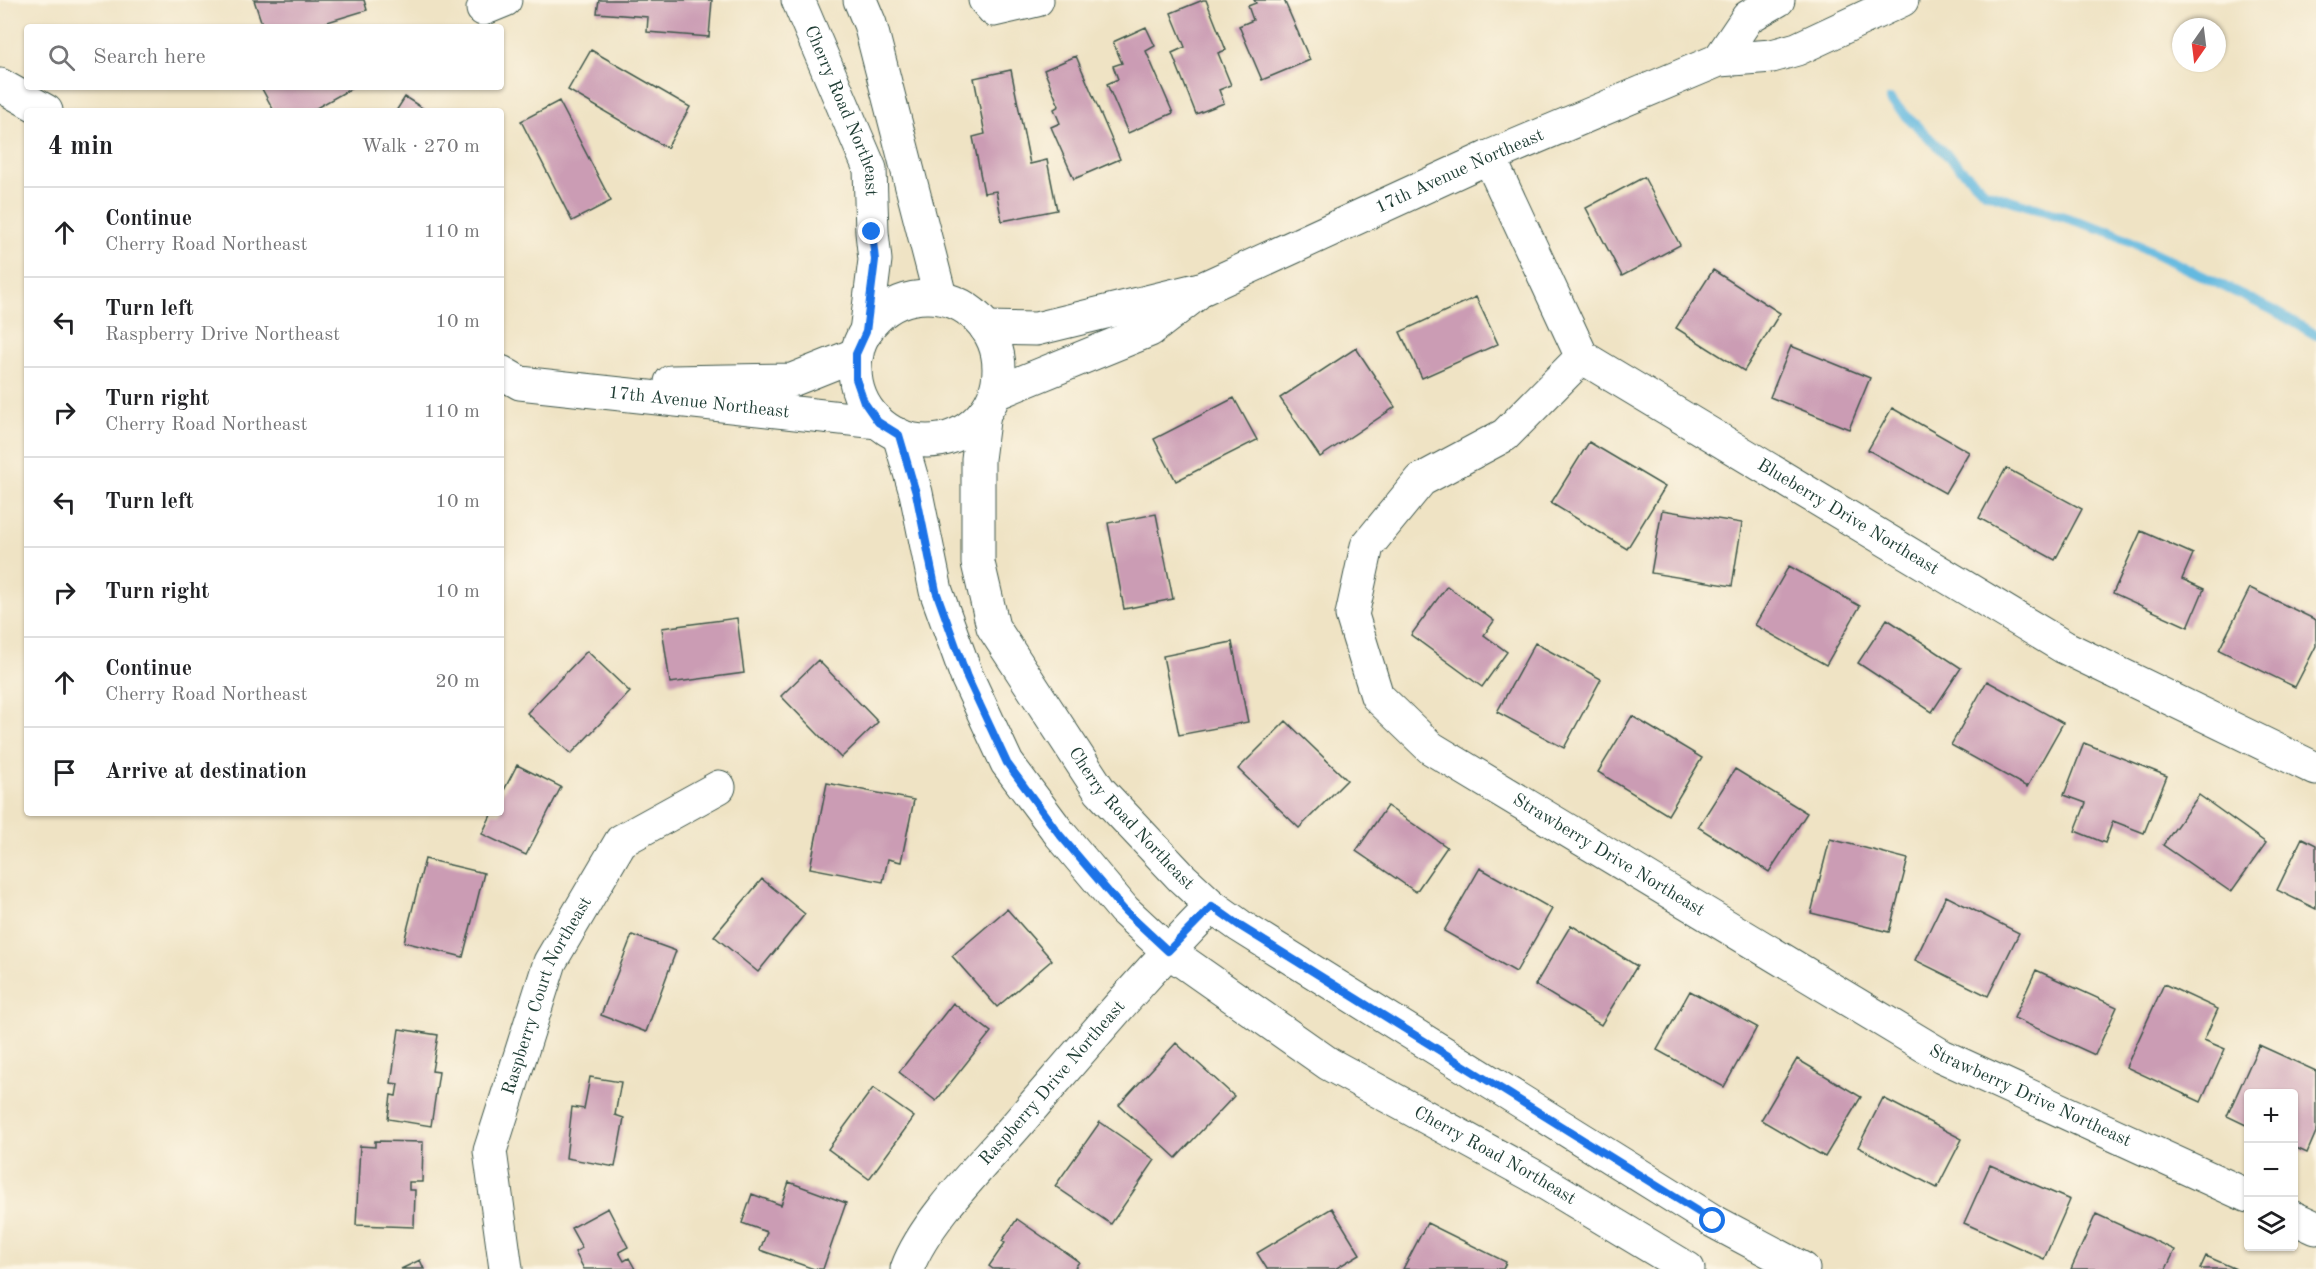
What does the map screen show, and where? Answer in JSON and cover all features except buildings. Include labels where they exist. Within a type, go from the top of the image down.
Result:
[{"type":"street","name":"Cherry Road Northeast","points":[[798,0],[870,169],[875,260],[861,343]]},
{"type":"street","points":[[860,0],[870,24],[940,296]]},
{"type":"street","points":[[985,0],[994,10],[1037,0]]},
{"type":"street","points":[[1719,60],[1748,17],[1778,0]]},
{"type":"street","name":"17th Avenue Northeast","points":[[986,328],[1036,329],[1204,288],[1489,157],[1719,60],[1764,57],[1797,49],[1902,0]]},
{"type":"street","points":[[0,85],[41,108]]},
{"type":"street","points":[[1489,157],[1582,357]]},
{"type":"street","name":"17th Avenue Northeast","points":[[990,403],[1150,330],[1204,288]]},
{"type":"street","points":[[940,296],[970,312],[986,328],[996,348],[1000,370],[990,403],[968,429],[947,438],[924,443],[889,428],[864,402],[856,379],[861,343],[882,314],[903,301],[940,296]]},
{"type":"street","name":"17th Avenue Northeast","points":[[511,378],[792,380],[861,343]]},
{"type":"street","name":"Blueberry Drive Northeast","points":[[1582,357],[2064,647],[2316,769]]},
{"type":"street","name":"Strawberry Drive Northeast","points":[[1582,357],[1505,435],[1420,480],[1367,546],[1352,615],[1377,696],[1431,748],[1942,1056],[2244,1194]]},
{"type":"street","name":"17th Avenue Northeast","points":[[511,378],[889,428]]},
{"type":"street","name":"Cherry Road Northeast","points":[[990,403],[978,459],[978,563],[993,627],[1100,791],[1182,878],[1212,906],[1240,926],[1713,1221],[1803,1269]]},
{"type":"street","name":"Cherry Road Northeast","points":[[889,428],[916,493],[936,591],[967,677],[1007,763],[1059,834],[1124,910],[1168,951],[1329,1064],[1532,1175],[1688,1269]]},
{"type":"street","name":"Raspberry Court Northeast","points":[[506,1269],[490,1152],[550,962],[621,841],[719,787]]},
{"type":"street","name":"Raspberry Drive Northeast","points":[[907,1269],[911,1257],[946,1207],[1168,951],[1212,906]]},
{"type":"street","points":[[2298,1220],[2316,1228]]},
{"type":"waterway","points":[[1890,100],[1985,192],[2111,232],[2273,310],[2316,335]]},
{"type":"route","points":[[872,232],[875,260],[866,332],[856,354],[856,379],[864,402],[878,422],[899,435],[916,493],[936,591],[967,677],[1007,763],[1059,834],[1124,910],[1168,951],[1212,906],[1240,926],[1713,1221]]}]
